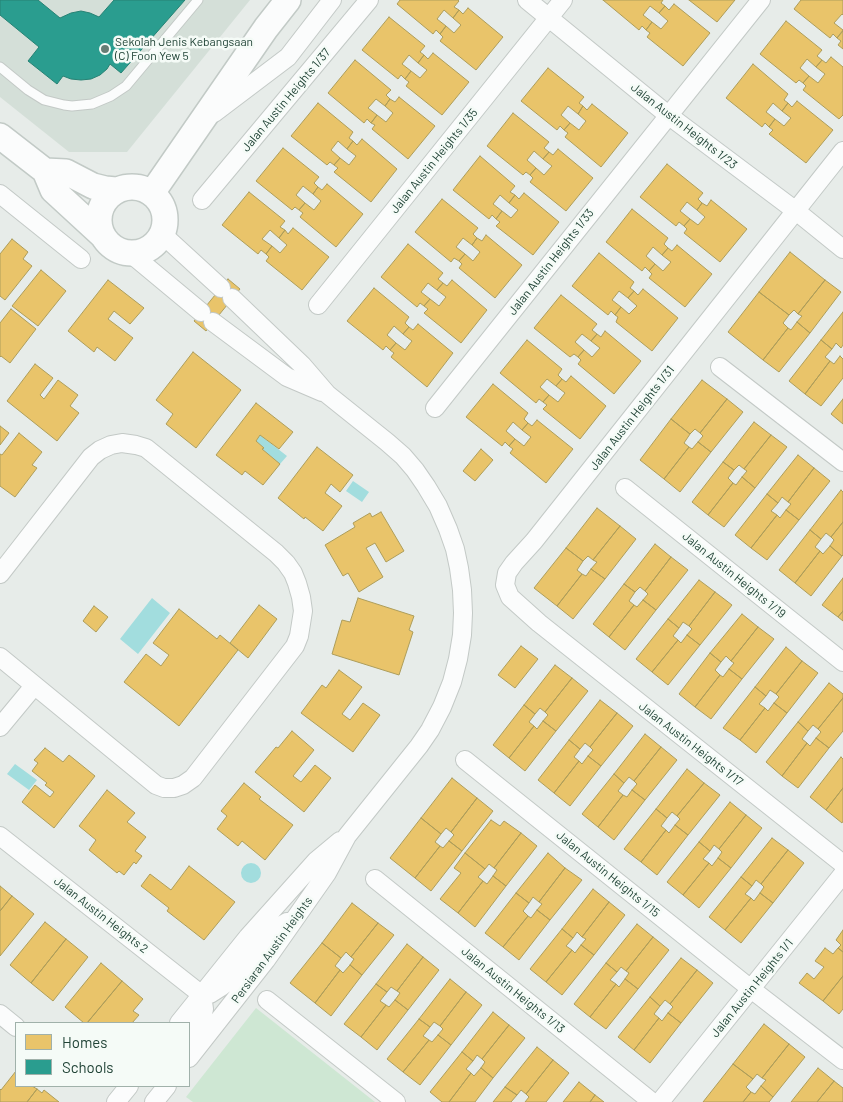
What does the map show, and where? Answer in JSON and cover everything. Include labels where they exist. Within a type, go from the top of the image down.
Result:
[{"type":"street","points":[[152,193],[266,28],[288,0]]},
{"type":"street","points":[[202,122],[288,57],[332,0]]},
{"type":"street","name":"Jalan Austin Heights 1/37","points":[[202,200],[369,0]]},
{"type":"street","name":"Jalan Austin Heights 1/23","points":[[527,0],[668,115],[796,211],[843,249]]},
{"type":"street","name":"Jalan Austin Heights 1/35","points":[[318,304],[563,0]]},
{"type":"street","name":"Jalan Austin Heights 1/33","points":[[435,408],[761,0]]},
{"type":"street","points":[[0,136],[45,171],[53,190],[103,236],[110,245],[119,251],[140,253],[149,249],[162,234],[165,225],[163,207],[152,193],[144,188],[134,186],[116,190],[105,190],[66,172],[45,171]]},
{"type":"street","name":"Jalan Austin Heights 1/31","points":[[540,623],[510,597],[505,585],[506,572],[534,542],[843,151]]},
{"type":"street","points":[[103,236],[99,226],[99,215],[102,205],[108,196],[116,190]]},
{"type":"street","points":[[0,194],[81,259]]},
{"type":"street","name":"Persiaran Austin Heights","points":[[162,234],[302,365],[327,394],[403,456],[426,486],[438,506],[448,529],[456,555],[464,613],[458,659],[452,682],[442,707],[419,746],[346,836],[316,861],[248,937],[180,1022]]},
{"type":"street","name":"Persiaran Austin Heights","points":[[130,253],[207,317],[288,377],[327,394]]},
{"type":"street","points":[[720,366],[843,462]]},
{"type":"street","points":[[0,574],[91,457],[111,445],[122,443],[136,444],[146,448],[276,553],[286,563],[297,583],[303,610],[299,636],[295,646],[193,778],[184,785],[174,788],[164,788],[156,785],[0,657]]},
{"type":"street","name":"Jalan Austin Heights 1/19","points":[[625,488],[843,662]]},
{"type":"street","name":"Jalan Austin Heights 1/17","points":[[540,623],[843,864]]},
{"type":"street","points":[[0,727],[34,686]]},
{"type":"street","name":"Jalan Austin Heights 1/15","points":[[465,760],[751,989],[843,1060]]},
{"type":"street","name":"Jalan Austin Heights 2","points":[[0,836],[202,995]]},
{"type":"street","name":"Persiaran Austin Heights","points":[[190,1057],[266,960],[296,918],[327,873],[346,836]]},
{"type":"street","name":"Jalan Austin Heights 1/1","points":[[660,1102],[843,874]]},
{"type":"street","name":"Jalan Austin Heights 1/13","points":[[375,878],[652,1102]]},
{"type":"street","points":[[190,1040],[201,1021],[204,1009],[202,995],[211,994],[232,978],[263,940],[276,928],[296,918]]},
{"type":"street","points":[[267,1000],[396,1102]]},
{"type":"street","points":[[0,1014],[15,1026]]},
{"type":"street","points":[[116,1102],[128,1087]]},
{"type":"lane","points":[[0,67],[28,90],[44,100],[72,106],[97,102],[111,96],[126,86],[198,0]]},
{"type":"shaded area","name":"Sekolah Jenis Kebangsaan (C) Foon Yew 5","points":[[0,0],[250,0],[127,152],[69,152],[0,97]]},
{"type":"green space","points":[[256,1008],[375,1102],[193,1102],[186,1097]]},
{"type":"water","points":[[260,435],[287,456],[280,464],[262,449],[263,447],[256,441]]},
{"type":"water","points":[[353,481],[369,492],[362,502],[346,491]]},
{"type":"water","points":[[152,598],[170,613],[138,654],[120,639]]},
{"type":"water","points":[[15,764],[37,780],[29,790],[7,774]]},
{"type":"water","points":[[247,863],[255,863],[261,869],[261,877],[255,883],[247,883],[241,877],[241,869]]},
{"type":"building: Homes","points":[[400,0],[458,0],[454,7],[459,10],[453,18],[444,10],[437,19],[446,26],[440,34],[436,30],[433,34],[397,4]]},
{"type":"building: Homes","points":[[603,0],[663,0],[661,3],[665,6],[659,13],[650,6],[643,15],[652,22],[646,30],[642,26],[639,30]]},
{"type":"building: Homes","points":[[689,0],[735,0],[717,22]]},
{"type":"building: Homes","points":[[801,0],[843,0],[843,15],[834,23],[843,30],[837,38],[833,34],[830,38],[794,9]]},
{"type":"building: Homes","points":[[674,4],[710,33],[683,66],[647,37],[650,33],[646,30],[652,22],[661,29],[668,21],[659,13],[665,6],[669,10]]},
{"type":"building: Homes","points":[[468,8],[503,37],[476,70],[440,41],[443,37],[440,34],[446,26],[454,33],[461,25],[453,18],[459,10],[463,14]]},
{"type":"building: Homes","points":[[389,17],[425,46],[420,52],[424,55],[418,63],[409,55],[402,64],[411,71],[405,79],[401,75],[398,79],[362,50]]},
{"type":"building: Homes","points":[[786,21],[822,50],[817,56],[822,60],[816,67],[807,59],[800,68],[809,76],[803,83],[799,80],[796,83],[760,54]]},
{"type":"building: Homes","points":[[843,31],[843,49],[838,45],[841,41],[837,38]]},
{"type":"building: Homes","points":[[433,53],[469,82],[442,115],[406,86],[409,82],[405,79],[411,71],[420,78],[427,70],[418,63],[424,55],[428,59]]},
{"type":"building: Homes","points":[[831,57],[843,67],[843,115],[839,119],[803,90],[806,86],[803,83],[809,76],[818,83],[825,74],[816,67],[822,60],[826,63]]},
{"type":"building: Homes","points":[[355,60],[391,90],[386,95],[390,99],[385,106],[376,99],[368,108],[377,115],[371,123],[367,119],[364,123],[328,93]]},
{"type":"building: Homes","points":[[753,64],[788,94],[784,100],[788,103],[782,111],[773,103],[766,112],[775,119],[769,127],[765,123],[762,127],[726,98]]},
{"type":"building: Homes","points":[[548,68],[584,97],[579,103],[583,106],[578,114],[568,106],[561,115],[570,123],[564,130],[560,126],[557,130],[521,101]]},
{"type":"building: Homes","points":[[399,97],[435,126],[408,159],[372,129],[375,125],[371,123],[377,115],[386,122],[393,113],[385,106],[390,99],[395,102]]},
{"type":"building: Homes","points":[[797,101],[833,130],[806,163],[769,134],[773,130],[769,127],[775,119],[784,126],[791,118],[782,111],[788,103],[792,107]]},
{"type":"building: Homes","points":[[318,103],[353,132],[349,138],[353,141],[347,149],[338,141],[331,150],[340,158],[334,165],[330,162],[327,165],[291,136]]},
{"type":"building: Homes","points":[[592,104],[628,133],[601,167],[565,137],[568,133],[564,130],[570,123],[579,130],[586,121],[578,114],[583,106],[587,110]]},
{"type":"building: Homes","points":[[513,113],[549,142],[544,148],[549,152],[543,159],[534,151],[527,160],[536,168],[530,175],[526,172],[523,175],[487,146]]},
{"type":"building: Homes","points":[[362,139],[397,169],[371,202],[334,172],[338,168],[334,165],[340,158],[349,165],[356,156],[347,149],[353,141],[357,145]]},
{"type":"building: Homes","points":[[283,148],[319,177],[314,183],[318,187],[313,194],[303,186],[296,195],[305,203],[299,210],[295,207],[292,210],[256,181]]},
{"type":"building: Homes","points":[[558,149],[593,178],[566,211],[530,182],[533,178],[530,175],[536,168],[544,175],[552,166],[543,159],[549,152],[553,155]]},
{"type":"building: Homes","points":[[480,156],[515,186],[510,192],[515,195],[509,203],[500,195],[493,204],[502,211],[496,219],[492,215],[489,219],[453,190]]},
{"type":"building: Homes","points":[[667,164],[703,193],[698,199],[702,203],[697,210],[687,202],[680,211],[690,219],[684,226],[679,222],[676,226],[640,197]]},
{"type":"building: Homes","points":[[327,184],[363,214],[336,247],[300,217],[303,213],[299,210],[305,203],[314,210],[321,201],[313,194],[318,187],[322,190]]},
{"type":"building: Homes","points":[[249,192],[285,221],[280,227],[285,230],[279,238],[270,230],[262,239],[272,246],[266,254],[261,250],[258,254],[222,225]]},
{"type":"building: Homes","points":[[524,193],[559,222],[533,255],[496,226],[500,222],[496,219],[502,211],[511,218],[518,210],[509,203],[515,195],[519,199]]},
{"type":"building: Homes","points":[[442,199],[478,228],[473,234],[477,238],[472,245],[463,238],[456,247],[465,254],[459,261],[454,258],[451,262],[415,232]]},
{"type":"building: Homes","points":[[711,200],[747,229],[720,262],[684,233],[687,229],[684,226],[690,219],[698,225],[705,217],[697,210],[702,203],[707,206]]},
{"type":"building: Homes","points":[[632,209],[668,238],[664,244],[668,248],[662,255],[653,247],[646,256],[655,264],[649,271],[645,267],[642,271],[606,242]]},
{"type":"building: Homes","points":[[293,228],[329,257],[302,290],[266,261],[269,257],[266,254],[272,246],[280,253],[287,245],[279,238],[285,230],[288,234]]},
{"type":"building: Homes","points":[[486,235],[522,265],[495,298],[459,268],[462,264],[459,261],[465,254],[473,261],[480,252],[472,245],[477,238],[482,241]]},
{"type":"building: Homes","points":[[12,239],[28,252],[23,259],[32,266],[5,300],[0,296],[0,254]]},
{"type":"building: Homes","points":[[408,244],[443,273],[438,279],[443,283],[437,290],[428,283],[421,292],[430,299],[424,306],[420,303],[417,307],[381,277]]},
{"type":"building: Homes","points":[[677,245],[712,274],[685,307],[649,278],[652,274],[649,271],[655,264],[663,271],[671,262],[662,255],[668,248],[672,251]]},
{"type":"building: Homes","points":[[790,252],[825,280],[798,314],[794,310],[789,315],[759,292]]},
{"type":"building: Homes","points":[[599,253],[634,282],[630,288],[634,291],[628,298],[619,291],[612,300],[621,307],[615,315],[611,311],[608,315],[572,286]]},
{"type":"building: Homes","points":[[41,270],[66,291],[38,326],[12,306]]},
{"type":"building: Homes","points":[[228,279],[240,289],[206,331],[194,321]]},
{"type":"building: Homes","points":[[108,280],[144,308],[130,324],[114,311],[108,319],[133,338],[115,361],[97,347],[94,352],[68,331]]},
{"type":"building: Homes","points":[[452,280],[487,310],[461,343],[424,313],[428,309],[424,306],[430,299],[439,306],[446,297],[437,290],[443,283],[447,286]]},
{"type":"building: Homes","points":[[825,280],[841,292],[810,333],[797,322],[802,316],[798,314]]},
{"type":"building: Homes","points":[[374,288],[409,317],[405,323],[409,327],[403,334],[394,326],[387,335],[396,343],[390,350],[386,346],[383,350],[347,321]]},
{"type":"building: Homes","points":[[643,289],[678,318],[652,351],[616,322],[618,317],[615,315],[621,307],[629,314],[637,306],[628,298],[634,291],[638,295]]},
{"type":"building: Homes","points":[[759,292],[789,315],[783,323],[788,328],[763,360],[728,332]]},
{"type":"building: Homes","points":[[561,295],[597,324],[592,330],[597,334],[591,341],[582,334],[575,342],[584,350],[578,357],[574,354],[570,357],[534,328]]},
{"type":"building: Homes","points":[[11,309],[36,329],[10,363],[0,357],[0,323]]},
{"type":"building: Homes","points":[[843,312],[843,345],[841,348],[836,343],[832,349],[821,340]]},
{"type":"building: Homes","points":[[797,322],[810,333],[779,372],[763,360],[788,328],[791,330]]},
{"type":"building: Homes","points":[[418,324],[453,353],[427,387],[391,357],[394,353],[390,350],[396,343],[405,350],[412,341],[403,334],[409,327],[413,330]]},
{"type":"building: Homes","points":[[605,331],[641,361],[614,394],[578,364],[581,360],[578,357],[584,350],[592,357],[600,348],[591,341],[597,334],[601,337]]},
{"type":"building: Homes","points":[[527,340],[562,369],[558,375],[562,379],[556,386],[547,379],[540,387],[549,395],[543,402],[539,399],[536,403],[500,373]]},
{"type":"building: Homes","points":[[821,340],[832,349],[825,357],[830,361],[805,394],[789,381]]},
{"type":"building: Homes","points":[[193,352],[241,390],[196,448],[166,424],[173,414],[156,400]]},
{"type":"building: Homes","points":[[840,356],[843,359],[843,378],[821,406],[805,394],[830,361],[834,364]]},
{"type":"building: Homes","points":[[35,364],[53,378],[40,395],[44,399],[58,380],[78,395],[70,406],[79,413],[57,441],[7,401]]},
{"type":"building: Homes","points":[[571,376],[606,406],[580,439],[543,409],[547,405],[543,402],[549,395],[558,402],[565,393],[556,386],[562,379],[566,382]]},
{"type":"building: Homes","points":[[702,380],[727,399],[700,433],[695,429],[690,434],[671,419]]},
{"type":"building: Homes","points":[[493,384],[528,413],[524,419],[528,423],[522,430],[513,422],[506,431],[515,439],[509,446],[505,442],[502,446],[466,417]]},
{"type":"building: Homes","points":[[727,399],[743,412],[711,452],[698,442],[703,436],[700,433]]},
{"type":"building: Homes","points":[[843,399],[843,424],[831,414]]},
{"type":"building: Homes","points":[[256,403],[293,432],[279,449],[260,435],[256,441],[264,448],[262,449],[280,464],[263,485],[245,471],[242,475],[216,455]]},
{"type":"building: Homes","points":[[671,419],[690,434],[684,443],[689,447],[664,479],[640,460]]},
{"type":"building: Homes","points":[[537,420],[573,449],[546,483],[510,453],[513,449],[509,446],[515,439],[524,446],[531,437],[522,430],[528,423],[532,426]]},
{"type":"building: Homes","points":[[754,422],[771,435],[744,469],[739,465],[734,470],[723,462]]},
{"type":"building: Homes","points":[[0,426],[9,433],[0,445]]},
{"type":"building: Homes","points":[[19,433],[42,452],[32,465],[37,468],[15,497],[0,486],[0,454],[2,455]]},
{"type":"building: Homes","points":[[771,435],[787,447],[755,488],[742,477],[747,471],[744,469]]},
{"type":"building: Homes","points":[[698,442],[711,452],[680,492],[664,479],[689,447],[692,449]]},
{"type":"building: Homes","points":[[317,447],[353,475],[340,492],[331,484],[325,493],[342,506],[323,531],[305,517],[304,519],[278,498]]},
{"type":"building: Homes","points":[[481,449],[493,460],[475,481],[463,471]]},
{"type":"building: Homes","points":[[798,455],[814,468],[788,502],[782,497],[778,503],[767,494]]},
{"type":"building: Homes","points":[[723,462],[734,470],[728,478],[733,483],[708,515],[692,502]]},
{"type":"building: Homes","points":[[814,468],[830,481],[799,520],[786,510],[791,504],[788,502]]},
{"type":"building: Homes","points":[[742,477],[755,488],[724,527],[708,515],[733,483],[736,485]]},
{"type":"building: Homes","points":[[841,490],[843,492],[843,522],[831,537],[826,533],[821,539],[810,530]]},
{"type":"building: Homes","points":[[767,494],[778,503],[771,511],[777,515],[751,548],[735,535]]},
{"type":"building: Homes","points":[[597,508],[620,526],[593,560],[588,556],[583,561],[566,548]]},
{"type":"building: Homes","points":[[786,510],[799,520],[767,560],[751,548],[777,515],[780,518]]},
{"type":"building: Homes","points":[[381,512],[404,551],[386,562],[375,543],[366,548],[383,577],[359,592],[348,573],[343,576],[325,545],[355,527],[353,523],[370,513],[372,517]]},
{"type":"building: Homes","points":[[843,522],[842,556],[830,546],[834,540],[831,537]]},
{"type":"building: Homes","points":[[620,526],[636,539],[605,579],[591,569],[597,562],[593,560]]},
{"type":"building: Homes","points":[[810,530],[821,539],[815,547],[820,551],[795,583],[779,570]]},
{"type":"building: Homes","points":[[655,544],[671,557],[645,591],[640,587],[635,592],[624,584]]},
{"type":"building: Homes","points":[[830,546],[842,556],[811,596],[795,583],[820,551],[823,554]]},
{"type":"building: Homes","points":[[566,548],[583,561],[577,570],[582,574],[557,606],[534,588]]},
{"type":"building: Homes","points":[[671,557],[688,570],[656,610],[643,600],[648,594],[645,591]]},
{"type":"building: Homes","points":[[591,569],[605,579],[573,619],[557,606],[582,574],[586,576]]},
{"type":"building: Homes","points":[[843,578],[843,611],[838,617],[822,605]]},
{"type":"building: Homes","points":[[699,580],[715,592],[689,626],[683,622],[679,628],[668,619]]},
{"type":"building: Homes","points":[[624,584],[635,592],[629,601],[634,605],[609,637],[593,624]]},
{"type":"building: Homes","points":[[715,592],[732,605],[700,645],[687,635],[692,629],[689,626]]},
{"type":"building: Homes","points":[[358,598],[414,616],[409,630],[413,632],[399,675],[332,654],[342,620],[350,622]]},
{"type":"building: Homes","points":[[643,600],[656,610],[625,650],[609,637],[634,605],[637,607]]},
{"type":"building: Homes","points":[[259,605],[277,619],[248,658],[230,643]]},
{"type":"building: Homes","points":[[94,606],[108,617],[96,632],[83,621]]},
{"type":"building: Homes","points":[[179,609],[217,639],[220,635],[238,650],[179,726],[124,682],[146,654],[161,666],[169,655],[153,643]]},
{"type":"building: Homes","points":[[843,611],[843,621],[838,617]]},
{"type":"building: Homes","points":[[742,614],[758,627],[731,661],[726,656],[721,662],[710,653]]},
{"type":"building: Homes","points":[[668,619],[679,628],[673,636],[678,640],[652,672],[636,659]]},
{"type":"building: Homes","points":[[758,627],[774,639],[742,679],[729,669],[734,663],[731,661]]},
{"type":"building: Homes","points":[[687,635],[700,645],[668,685],[652,672],[678,640],[681,643]]},
{"type":"building: Homes","points":[[521,646],[538,659],[515,688],[498,675]]},
{"type":"building: Homes","points":[[786,647],[802,661],[776,694],[770,690],[766,696],[755,687]]},
{"type":"building: Homes","points":[[710,653],[721,662],[715,670],[720,675],[695,707],[679,694]]},
{"type":"building: Homes","points":[[802,661],[818,673],[787,713],[774,703],[779,697],[776,694]]},
{"type":"building: Homes","points":[[555,665],[572,678],[545,712],[540,708],[535,714],[524,705]]},
{"type":"building: Homes","points":[[729,669],[742,679],[711,719],[695,707],[720,675],[723,677]]},
{"type":"building: Homes","points":[[339,670],[362,687],[342,714],[350,720],[363,703],[380,715],[353,752],[301,713],[322,685],[326,688]]},
{"type":"building: Homes","points":[[572,678],[588,691],[556,731],[543,721],[548,715],[545,712]]},
{"type":"building: Homes","points":[[829,683],[843,694],[843,698],[818,729],[813,725],[808,731],[798,722]]},
{"type":"building: Homes","points":[[755,687],[766,696],[759,704],[765,708],[740,740],[723,728]]},
{"type":"building: Homes","points":[[843,698],[843,731],[829,748],[816,738],[821,732],[818,729]]},
{"type":"building: Homes","points":[[600,700],[617,713],[590,747],[585,743],[580,749],[569,740]]},
{"type":"building: Homes","points":[[774,703],[787,713],[756,753],[740,740],[765,708],[768,711]]},
{"type":"building: Homes","points":[[524,705],[535,714],[529,722],[534,726],[509,758],[493,745]]},
{"type":"building: Homes","points":[[617,713],[633,726],[601,766],[588,756],[593,750],[590,747]]},
{"type":"building: Homes","points":[[543,721],[556,731],[525,771],[509,758],[534,726],[537,729]]},
{"type":"building: Homes","points":[[798,722],[808,731],[802,739],[807,743],[782,776],[766,762]]},
{"type":"building: Homes","points":[[292,731],[314,750],[293,776],[301,782],[315,765],[331,778],[304,812],[255,772]]},
{"type":"building: Homes","points":[[645,734],[661,747],[634,781],[629,777],[624,783],[614,774]]},
{"type":"building: Homes","points":[[816,738],[829,748],[798,788],[782,776],[807,743],[810,746]]},
{"type":"building: Homes","points":[[569,740],[580,749],[574,757],[579,761],[554,793],[538,780]]},
{"type":"building: Homes","points":[[661,747],[677,760],[645,800],[632,790],[637,784],[634,781]]},
{"type":"building: Homes","points":[[45,748],[63,762],[69,755],[95,776],[54,828],[22,802],[35,785],[50,797],[54,792],[45,785],[47,783],[32,771],[38,763],[34,760]]},
{"type":"building: Homes","points":[[588,756],[601,766],[570,806],[554,793],[579,761],[582,764]]},
{"type":"building: Homes","points":[[841,757],[843,759],[843,788],[826,810],[810,797]]},
{"type":"building: Homes","points":[[687,769],[704,783],[677,816],[672,812],[667,818],[656,809]]},
{"type":"building: Homes","points":[[614,774],[624,783],[618,791],[623,795],[598,827],[582,814]]},
{"type":"building: Homes","points":[[452,778],[477,798],[451,832],[446,828],[441,834],[421,818]]},
{"type":"building: Homes","points":[[244,783],[261,797],[259,799],[293,825],[265,860],[242,841],[238,846],[217,829],[227,816],[221,811]]},
{"type":"building: Homes","points":[[704,783],[720,795],[688,835],[675,825],[680,819],[677,816]]},
{"type":"building: Homes","points":[[843,788],[843,821],[842,823],[826,810]]},
{"type":"building: Homes","points":[[107,790],[135,813],[127,822],[146,837],[135,851],[142,856],[136,864],[134,862],[124,875],[119,871],[117,873],[89,850],[96,840],[79,826]]},
{"type":"building: Homes","points":[[632,790],[645,800],[614,840],[598,827],[623,795],[627,797]]},
{"type":"building: Homes","points":[[477,798],[493,811],[462,851],[449,841],[454,835],[451,832]]},
{"type":"building: Homes","points":[[730,802],[746,815],[719,849],[714,845],[710,851],[699,842]]},
{"type":"building: Homes","points":[[656,809],[667,818],[661,826],[666,830],[641,862],[624,849]]},
{"type":"building: Homes","points":[[746,815],[762,828],[731,868],[718,858],[722,852],[719,849]]},
{"type":"building: Homes","points":[[421,818],[441,834],[435,842],[440,846],[415,878],[390,858]]},
{"type":"building: Homes","points":[[491,820],[500,826],[504,821],[521,833],[494,868],[489,864],[485,869],[465,853]]},
{"type":"building: Homes","points":[[675,825],[688,835],[657,875],[641,862],[666,830],[669,833]]},
{"type":"building: Homes","points":[[521,833],[537,846],[506,886],[493,876],[497,870],[494,868]]},
{"type":"building: Homes","points":[[772,838],[788,850],[761,884],[756,880],[752,886],[741,877]]},
{"type":"building: Homes","points":[[449,841],[462,851],[431,891],[415,878],[440,846],[443,848]]},
{"type":"building: Homes","points":[[699,842],[710,851],[703,859],[709,863],[683,895],[667,882]]},
{"type":"building: Homes","points":[[788,850],[804,863],[773,903],[760,893],[764,887],[761,884]]},
{"type":"building: Homes","points":[[465,853],[485,869],[478,877],[483,881],[458,913],[440,899],[461,873],[454,868]]},
{"type":"building: Homes","points":[[548,853],[565,868],[539,902],[533,897],[529,903],[516,893]]},
{"type":"building: Homes","points":[[718,858],[731,868],[699,908],[683,895],[709,863],[712,866]]},
{"type":"building: Homes","points":[[189,866],[235,902],[204,940],[167,911],[169,908],[141,886],[150,874],[171,890]]},
{"type":"building: Homes","points":[[565,868],[582,880],[550,920],[537,910],[542,904],[539,902]]},
{"type":"building: Homes","points":[[493,876],[506,886],[475,927],[458,913],[483,881],[487,884]]},
{"type":"building: Homes","points":[[741,877],[752,886],[745,894],[751,898],[725,930],[709,917]]},
{"type":"building: Homes","points":[[0,886],[12,896],[0,911]]},
{"type":"building: Homes","points":[[593,889],[609,902],[582,937],[577,932],[573,938],[562,929]]},
{"type":"building: Homes","points":[[516,893],[529,903],[523,911],[528,916],[503,947],[485,933]]},
{"type":"building: Homes","points":[[760,893],[773,903],[741,943],[725,930],[751,898],[754,901]]},
{"type":"building: Homes","points":[[12,896],[34,914],[0,956],[0,911]]},
{"type":"building: Homes","points":[[609,902],[625,915],[594,955],[581,945],[586,939],[582,937]]},
{"type":"building: Homes","points":[[352,903],[378,923],[351,957],[346,952],[341,958],[322,943]]},
{"type":"building: Homes","points":[[537,910],[550,920],[519,960],[503,947],[528,916],[531,918]]},
{"type":"building: Homes","points":[[45,922],[66,939],[31,983],[10,965]]},
{"type":"building: Homes","points":[[378,923],[394,935],[362,975],[350,965],[354,959],[351,957]]},
{"type":"building: Homes","points":[[637,924],[653,937],[626,971],[621,967],[617,972],[606,963]]},
{"type":"building: Homes","points":[[562,929],[573,938],[566,946],[572,950],[546,982],[530,969]]},
{"type":"building: Homes","points":[[843,930],[843,952],[838,948],[841,945],[836,940]]},
{"type":"building: Homes","points":[[653,937],[669,950],[638,989],[625,979],[629,973],[626,971]]},
{"type":"building: Homes","points":[[66,939],[88,957],[53,1001],[31,983]]},
{"type":"building: Homes","points":[[322,943],[341,958],[335,966],[340,970],[315,1003],[290,983]]},
{"type":"building: Homes","points":[[407,944],[423,957],[397,991],[391,987],[387,992],[376,984]]},
{"type":"building: Homes","points":[[581,945],[594,955],[562,995],[546,982],[572,950],[575,953]]},
{"type":"building: Homes","points":[[825,948],[833,954],[838,948],[843,952],[843,976],[823,1001],[799,983],[807,973],[814,979],[824,967],[815,961]]},
{"type":"building: Homes","points":[[423,957],[439,970],[408,1010],[395,1000],[400,993],[397,991]]},
{"type":"building: Homes","points":[[681,958],[697,970],[670,1004],[665,1000],[660,1006],[650,997]]},
{"type":"building: Homes","points":[[101,963],[122,981],[88,1022],[83,1022],[65,1007]]},
{"type":"building: Homes","points":[[606,963],[617,972],[610,980],[616,984],[590,1017],[574,1004]]},
{"type":"building: Homes","points":[[350,965],[362,975],[331,1016],[315,1003],[340,970],[343,973]]},
{"type":"building: Homes","points":[[697,970],[713,983],[681,1023],[668,1013],[673,1007],[670,1004]]},
{"type":"building: Homes","points":[[843,976],[843,1009],[839,1014],[823,1001]]},
{"type":"building: Homes","points":[[450,979],[466,992],[440,1026],[434,1022],[430,1027],[419,1019]]},
{"type":"building: Homes","points":[[625,979],[638,989],[606,1029],[590,1017],[616,984],[619,987]]},
{"type":"building: Homes","points":[[122,981],[143,999],[133,1011],[139,1015],[133,1022],[88,1022]]},
{"type":"building: Homes","points":[[376,984],[387,992],[380,1001],[386,1005],[361,1037],[344,1024]]},
{"type":"building: Homes","points":[[466,992],[482,1005],[451,1045],[438,1035],[443,1029],[440,1026]]},
{"type":"building: Homes","points":[[650,997],[660,1006],[654,1014],[659,1018],[634,1050],[618,1037]]},
{"type":"building: Homes","points":[[395,1000],[408,1010],[377,1050],[361,1037],[386,1005],[389,1007]]},
{"type":"building: Homes","points":[[493,1012],[509,1025],[482,1059],[477,1055],[473,1061],[462,1052]]},
{"type":"building: Homes","points":[[668,1013],[681,1023],[650,1063],[634,1050],[659,1018],[662,1021]]},
{"type":"building: Homes","points":[[419,1019],[430,1027],[423,1036],[429,1040],[403,1072],[387,1059]]},
{"type":"building: Homes","points":[[764,1024],[789,1044],[762,1078],[757,1074],[753,1079],[733,1064]]},
{"type":"building: Homes","points":[[509,1025],[525,1038],[493,1078],[481,1068],[485,1062],[482,1059]]},
{"type":"building: Homes","points":[[438,1035],[451,1045],[420,1085],[403,1072],[429,1040],[432,1042]]},
{"type":"building: Homes","points":[[789,1044],[805,1057],[773,1097],[761,1086],[766,1080],[762,1078]]},
{"type":"building: Homes","points":[[537,1047],[553,1060],[526,1094],[521,1090],[517,1095],[505,1087]]},
{"type":"building: Homes","points":[[462,1052],[473,1061],[466,1069],[471,1073],[449,1102],[442,1102],[430,1092]]},
{"type":"building: Homes","points":[[553,1060],[569,1073],[546,1102],[525,1102],[529,1097],[526,1094]]},
{"type":"building: Homes","points":[[733,1064],[753,1079],[746,1087],[751,1092],[743,1102],[703,1102]]},
{"type":"building: Homes","points":[[481,1068],[493,1078],[475,1102],[449,1102],[471,1073],[474,1076]]},
{"type":"building: Homes","points":[[818,1068],[834,1081],[817,1102],[791,1102]]},
{"type":"building: Homes","points":[[15,1072],[15,1087],[34,1087],[37,1089],[27,1102],[0,1102],[1,1090]]},
{"type":"building: Homes","points":[[834,1081],[843,1088],[843,1102],[817,1102]]},
{"type":"building: Homes","points":[[579,1082],[595,1095],[590,1102],[563,1102]]},
{"type":"building: Homes","points":[[761,1086],[773,1097],[769,1102],[743,1102],[751,1092],[755,1094]]},
{"type":"building: Homes","points":[[505,1087],[517,1095],[511,1102],[493,1102]]},
{"type":"building: Homes","points":[[37,1089],[42,1093],[44,1090],[59,1102],[27,1102]]},
{"type":"building: Homes","points":[[595,1095],[604,1102],[590,1102]]},
{"type":"building: Schools","points":[[0,0],[38,0],[60,18],[81,11],[99,17],[114,0],[185,0],[121,73],[110,64],[100,75],[91,79],[71,79],[63,76],[57,84],[28,61],[39,47],[0,15]]},
{"type":"place","name":"Sekolah Jenis Kebangsaan (C) Foon Yew 5","points":[[105,49]]}]
